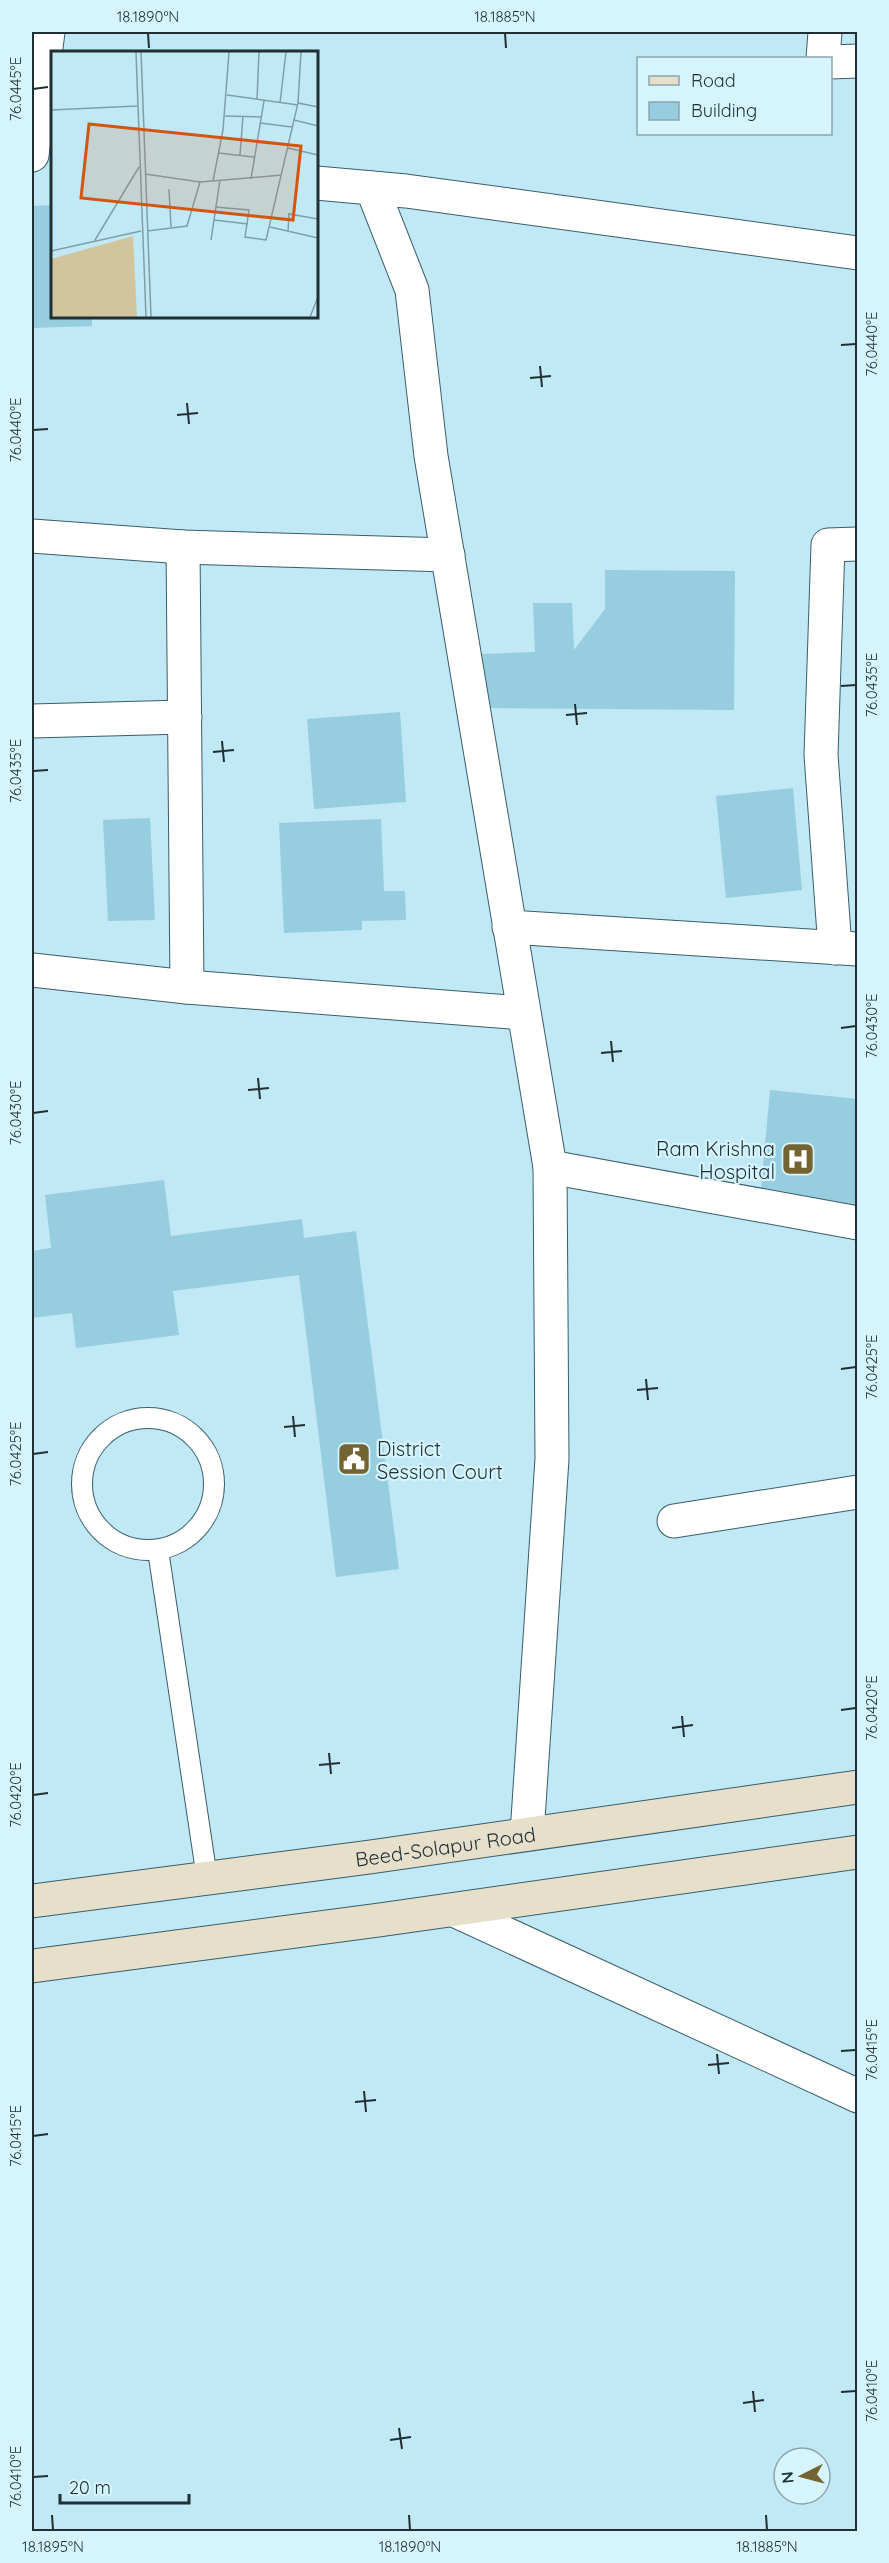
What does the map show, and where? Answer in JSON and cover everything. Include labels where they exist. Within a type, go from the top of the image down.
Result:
[{"type":"main road","name":"Beed-Solapur Road","points":[[32,1901],[858,1787]]},
{"type":"main road","points":[[32,1966],[454,1910],[858,1852]]},
{"type":"street","points":[[48,32],[32,155],[51,158]]},
{"type":"street","points":[[823,57],[825,32]]},
{"type":"street","points":[[832,62],[858,61]]},
{"type":"street","points":[[318,183],[372,188],[858,253]]},
{"type":"street","points":[[372,188],[412,290],[431,456],[475,706],[509,927],[550,1167],[552,1459],[527,1834]]},
{"type":"street","points":[[32,536],[183,547],[448,555]]},
{"type":"street","points":[[509,927],[846,949],[820,755],[828,545],[858,544]]},
{"type":"street","points":[[183,547],[187,987]]},
{"type":"street","points":[[32,722],[185,717]]},
{"type":"street","points":[[32,970],[187,987],[524,1013]]},
{"type":"street","points":[[550,1167],[858,1223]]},
{"type":"street","points":[[674,1521],[858,1492]]},
{"type":"street","points":[[454,1910],[858,2096]]},
{"type":"lane","points":[[158,1417],[178,1424],[195,1436],[207,1453],[213,1473],[213,1494],[207,1514],[195,1531],[178,1543],[158,1550],[137,1550],[117,1543],[100,1531],[88,1514],[81,1494],[82,1473],[88,1453],[100,1436],[117,1424],[137,1418],[158,1417]]},
{"type":"lane","points":[[158,1550],[207,1878]]},
{"type":"building","points":[[51,205],[51,318],[92,318],[92,326],[32,328],[32,206]]},
{"type":"building","points":[[605,570],[735,571],[734,710],[481,708],[481,654],[535,652],[533,603],[572,603],[574,650],[605,609]]},
{"type":"building","points":[[400,712],[406,802],[314,809],[307,719]]},
{"type":"building","points":[[793,788],[802,890],[726,898],[716,796]]},
{"type":"building","points":[[150,818],[155,920],[108,921],[103,820]]},
{"type":"building","points":[[381,819],[384,891],[405,891],[406,920],[362,921],[362,930],[284,933],[279,823]]},
{"type":"building","points":[[770,1090],[858,1099],[858,1209],[760,1201]]},
{"type":"building","name":"District Session Court","points":[[164,1180],[171,1236],[302,1219],[304,1238],[356,1231],[399,1569],[336,1577],[299,1275],[173,1291],[179,1335],[76,1348],[72,1313],[32,1318],[32,1251],[51,1248],[45,1195]]},
{"type":"place","name":"Ram Krishna Hospital","points":[[798,1159]]},
{"type":"place","name":"District Session Court","points":[[354,1459]]}]
